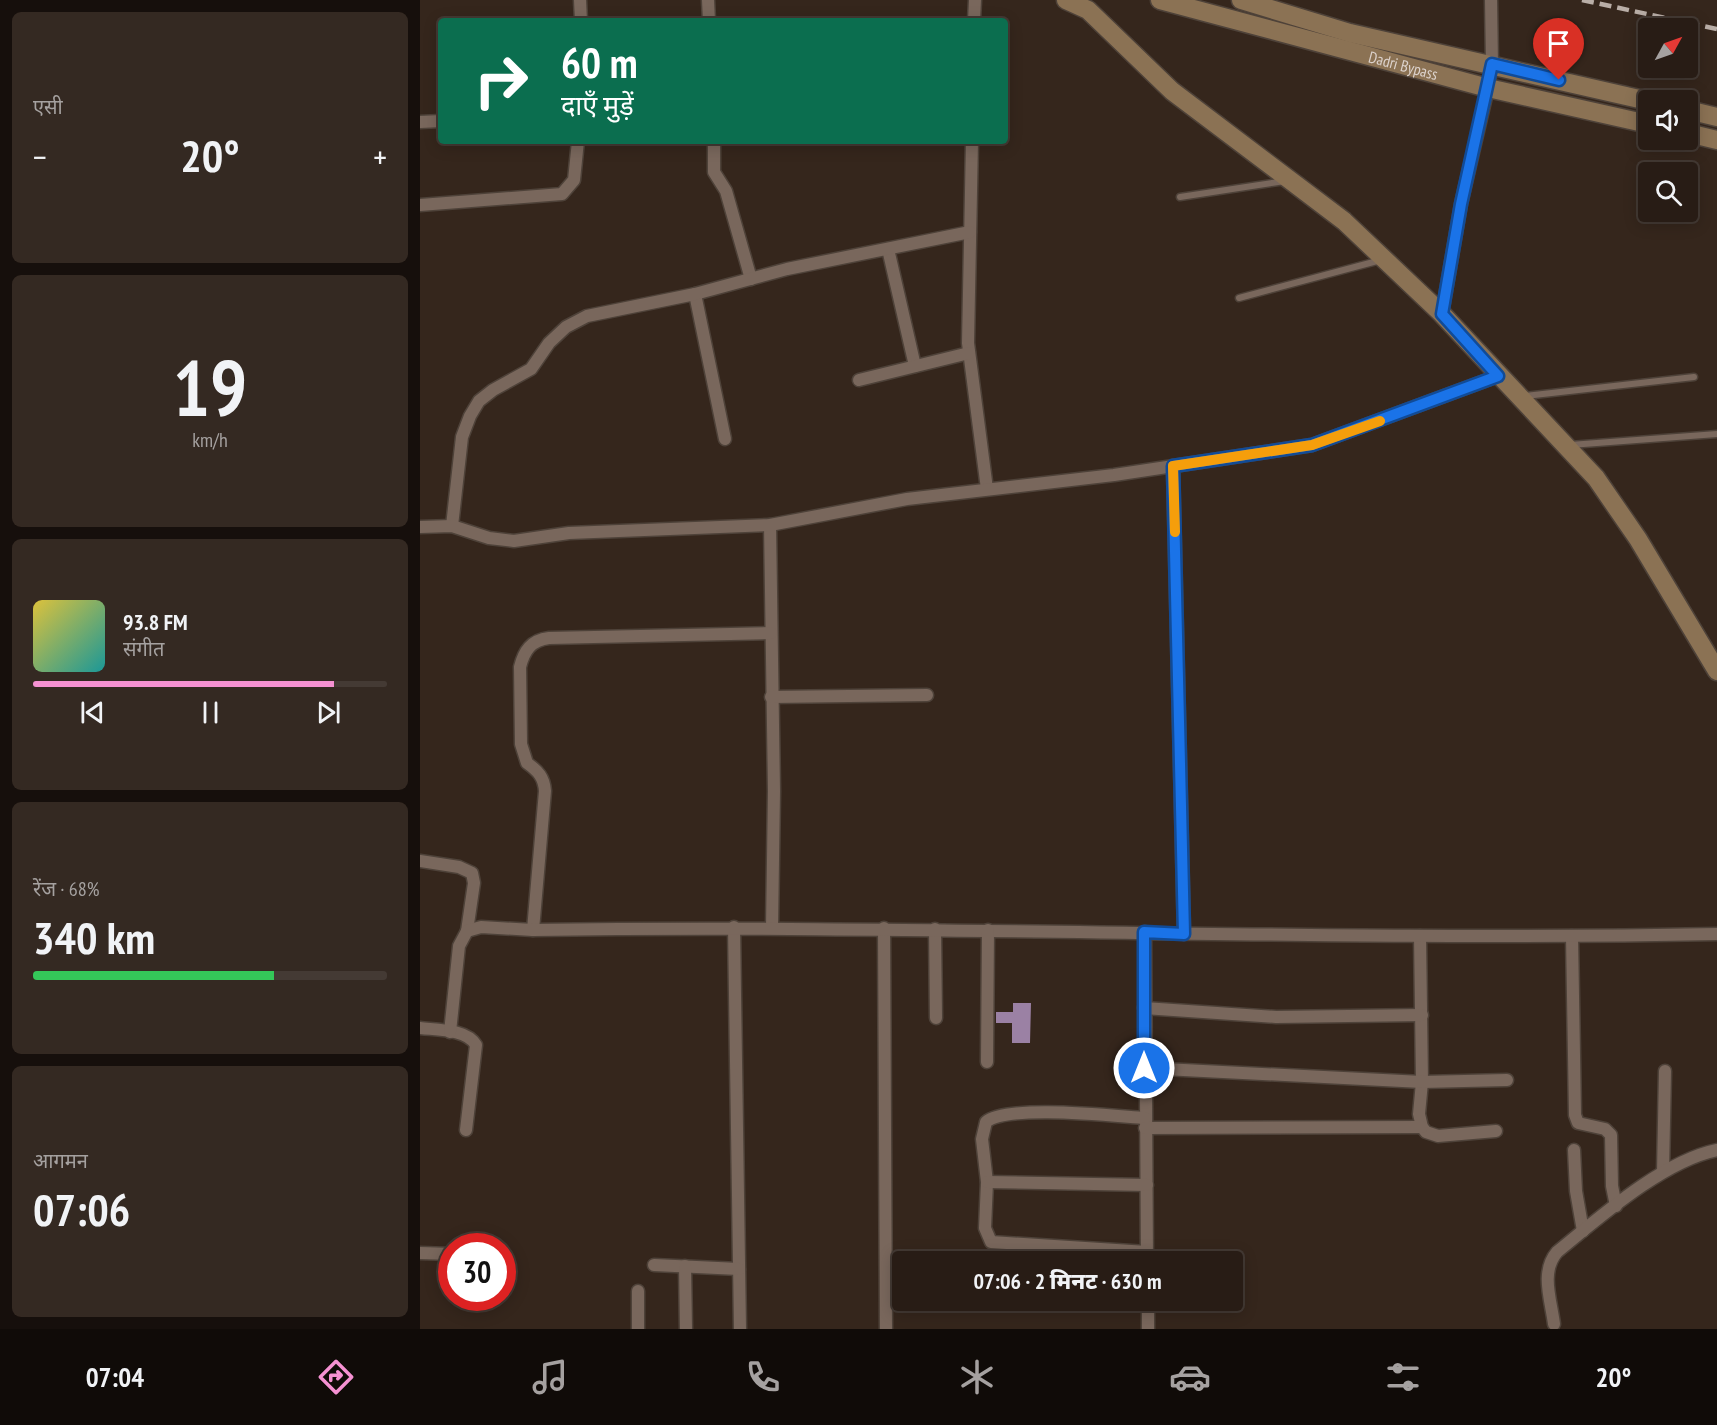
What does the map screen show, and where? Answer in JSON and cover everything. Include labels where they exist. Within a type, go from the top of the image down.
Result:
[{"type":"main road","points":[[1066,0],[1088,10],[1172,91],[1344,220],[1442,314],[1498,376],[1567,445],[1619,510],[1717,671]]},
{"type":"main road","name":"Dadri Bypass","points":[[1160,0],[1488,88],[1638,122]]},
{"type":"main road","name":"Dadri Bypass","points":[[1241,0],[1350,33],[1638,99]]},
{"type":"main road","points":[[1698,112],[1717,117]]},
{"type":"main road","points":[[1698,135],[1717,140]]},
{"type":"street","points":[[580,0],[581,18]]},
{"type":"street","points":[[708,0],[708,18]]},
{"type":"street","points":[[974,18],[975,0]]},
{"type":"street","points":[[1442,314],[1461,204],[1492,64],[1491,0]]},
{"type":"street","points":[[420,122],[438,122]]},
{"type":"street","points":[[420,205],[562,194],[574,180],[578,144]]},
{"type":"street","points":[[714,144],[714,172],[726,191],[751,279]]},
{"type":"street","points":[[972,144],[969,353],[987,489]]},
{"type":"street","points":[[452,526],[462,437],[479,401],[494,390],[521,377],[567,327],[587,316],[695,294],[787,269],[970,232]]},
{"type":"street","points":[[888,249],[915,366]]},
{"type":"street","points":[[695,294],[725,439]]},
{"type":"street","points":[[859,380],[969,353]]},
{"type":"street","points":[[420,527],[452,526],[489,538],[514,541],[569,533],[770,525],[866,506],[1173,466],[1312,445],[1498,376]]},
{"type":"street","points":[[1173,466],[1184,934]]},
{"type":"street","points":[[770,525],[774,791],[772,928]]},
{"type":"street","points":[[533,930],[545,790],[544,780],[537,770],[527,763],[521,744],[520,667],[523,656],[531,645],[539,639],[549,638],[771,633]]},
{"type":"street","points":[[771,697],[927,694]]},
{"type":"street","points":[[420,861],[459,867],[472,873],[474,883],[467,930],[459,946],[450,1032]]},
{"type":"street","points":[[467,930],[481,927],[533,930],[734,927],[1420,936],[1717,934]]},
{"type":"street","points":[[734,927],[740,1329]]},
{"type":"street","points":[[884,928],[886,1329]]},
{"type":"street","points":[[935,929],[936,1018]]},
{"type":"street","points":[[987,1062],[988,930]]},
{"type":"street","points":[[1144,932],[1147,1251]]},
{"type":"street","points":[[1420,936],[1422,1082],[1419,1114],[1422,1127],[1426,1132],[1438,1136],[1496,1131]]},
{"type":"street","points":[[1572,936],[1575,1115],[1582,1125],[1605,1129],[1611,1135],[1611,1186],[1616,1206]]},
{"type":"street","points":[[1144,1008],[1276,1017],[1422,1016]]},
{"type":"street","points":[[420,1028],[469,1036],[476,1045],[465,1130]]},
{"type":"street","points":[[1144,1068],[1422,1082],[1507,1080]]},
{"type":"street","points":[[1663,1172],[1665,1071]]},
{"type":"street","points":[[1085,1251],[991,1242],[985,1228],[987,1182],[982,1129],[991,1118],[1002,1114],[1054,1113],[1145,1123],[1422,1127]]},
{"type":"street","points":[[1574,1150],[1577,1198],[1583,1231]]},
{"type":"street","points":[[1554,1324],[1547,1275],[1549,1263],[1557,1252],[1663,1172],[1684,1161],[1717,1150]]},
{"type":"street","points":[[987,1182],[1147,1185]]},
{"type":"street","points":[[420,1253],[438,1254]]},
{"type":"street","points":[[654,1265],[739,1269]]},
{"type":"street","points":[[685,1266],[686,1329]]},
{"type":"street","points":[[638,1291],[638,1329]]},
{"type":"street","points":[[1148,1311],[1148,1329]]},
{"type":"lane","points":[[1180,197],[1292,180]]},
{"type":"lane","points":[[1239,298],[1384,259]]},
{"type":"lane","points":[[1519,396],[1694,377]]},
{"type":"lane","points":[[1567,445],[1717,434]]},
{"type":"building","points":[[1013,1003],[1031,1003],[1030,1043],[1012,1043],[1012,1023],[996,1023],[996,1012],[1013,1012]]},
{"type":"railway","points":[[1582,0],[1717,29]]},
{"type":"slow traffic","points":[[1175,532],[1173,466],[1312,445],[1380,421]]},
{"type":"route","points":[[1144,1068],[1144,932],[1184,934],[1173,466],[1312,445],[1498,376],[1442,314],[1461,204],[1492,64],[1559,80]]}]
